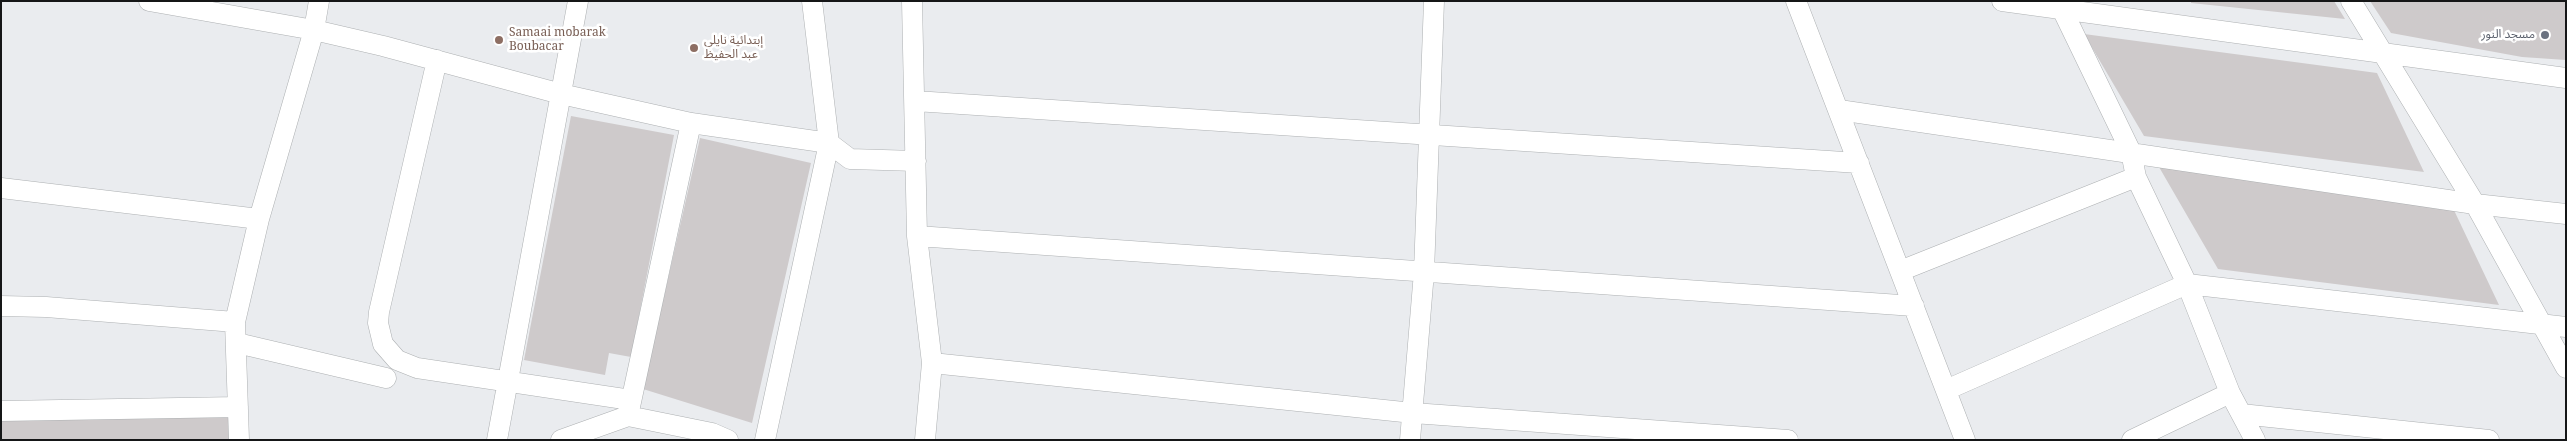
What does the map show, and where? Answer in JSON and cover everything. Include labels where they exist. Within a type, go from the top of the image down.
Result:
[{"type":"street","points":[[149,1],[314,30],[437,60],[561,94],[691,123],[829,143],[850,159],[916,161]]},
{"type":"street","points":[[239,440],[235,322],[259,219],[314,30],[319,1]]},
{"type":"street","points":[[497,440],[578,1]]},
{"type":"street","points":[[765,440],[829,143],[812,1]]},
{"type":"street","points":[[912,1],[917,236],[932,363],[925,440]]},
{"type":"street","points":[[1410,440],[1424,272],[1427,134],[1434,1]]},
{"type":"street","points":[[1796,1],[1965,440]]},
{"type":"street","points":[[2002,1],[2060,5],[2382,54],[2566,78]]},
{"type":"street","points":[[2351,1],[2475,204],[2566,368]]},
{"type":"street","points":[[2060,5],[2131,152],[2136,177],[2187,284],[2230,393],[2255,440]]},
{"type":"street","points":[[437,60],[379,312],[379,334],[389,353],[406,365],[508,382],[630,408],[712,433],[728,440]]},
{"type":"street","points":[[915,101],[1859,163]]},
{"type":"street","points":[[1838,110],[2475,204],[2566,214]]},
{"type":"street","points":[[630,408],[691,123]]},
{"type":"street","points":[[1900,271],[2136,177]]},
{"type":"street","points":[[1,188],[259,219]]},
{"type":"street","points":[[917,236],[1914,306]]},
{"type":"street","points":[[1946,390],[2187,284],[2566,327]]},
{"type":"street","points":[[1,306],[46,307],[235,322]]},
{"type":"street","points":[[237,343],[386,378]]},
{"type":"street","points":[[932,363],[1413,413],[1788,440]]},
{"type":"street","points":[[2132,440],[2230,393]]},
{"type":"street","points":[[1,411],[238,407]]},
{"type":"street","points":[[561,440],[630,408]]},
{"type":"street","points":[[2241,414],[2489,440]]},
{"type":"building","points":[[2191,1],[2334,1],[2345,19],[2191,3]]},
{"type":"building","points":[[2370,1],[2566,1],[2566,60],[2522,57],[2391,33]]},
{"type":"building","points":[[2084,34],[2377,73],[2424,172],[2144,136]]},
{"type":"building","points":[[571,116],[674,135],[631,357],[609,353],[605,375],[524,360]]},
{"type":"building","points":[[700,138],[811,163],[752,423],[643,389]]},
{"type":"building","points":[[2159,167],[2452,206],[2499,305],[2218,269]]},
{"type":"building","points":[[228,415],[230,440],[1,440],[1,420]]},
{"type":"place","name":"مسجد النور","points":[[2545,35]]},
{"type":"place","name":"Samaai mobarak Boubacar","points":[[499,40]]},
{"type":"place","name":"إبتدائية نايلي عبد الحفيظ","points":[[694,48]]}]
